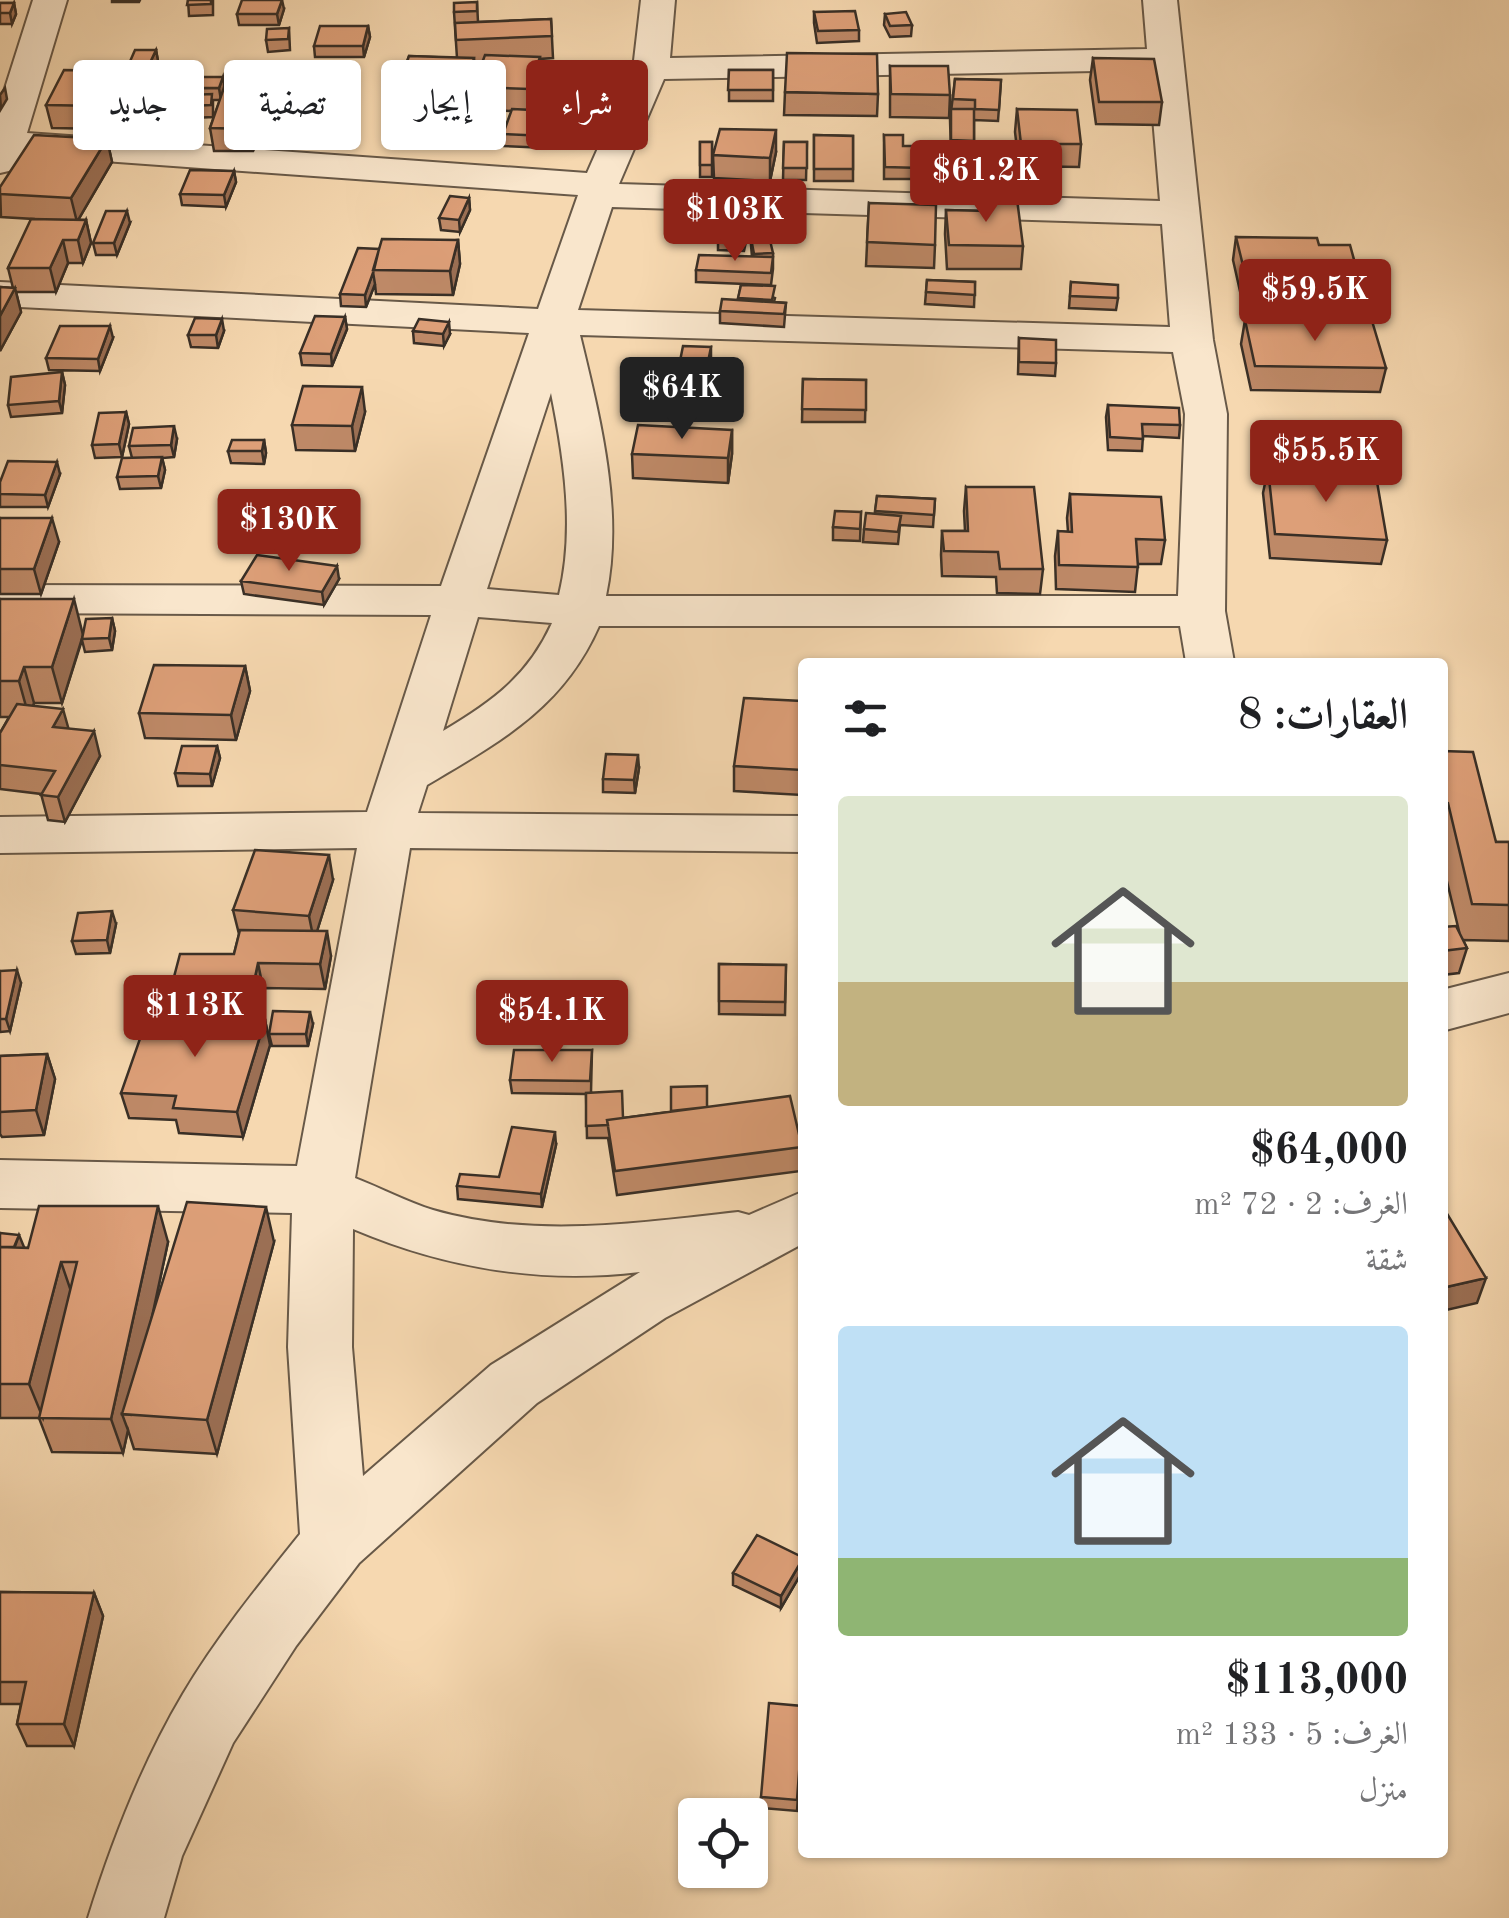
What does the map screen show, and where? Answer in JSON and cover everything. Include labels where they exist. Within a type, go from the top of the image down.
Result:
[{"type":"street","points":[[50,0],[2,149],[599,190],[1180,213]]},
{"type":"street","points":[[336,1542],[320,1347],[323,1190],[387,830],[458,601],[599,190],[651,69],[658,0]]},
{"type":"street","points":[[1160,0],[1192,340],[1206,414],[1201,611],[1209,658]]},
{"type":"street","points":[[651,69],[1166,59]]},
{"type":"street","points":[[0,294],[556,322],[1192,340]]},
{"type":"street","points":[[404,776],[503,717],[560,660],[580,611],[590,538],[575,402],[556,322]]},
{"type":"street","points":[[0,599],[458,601],[580,611],[1201,611]]},
{"type":"street","points":[[0,835],[387,830],[798,834]]},
{"type":"street","points":[[1448,1009],[1509,994]]},
{"type":"street","points":[[0,1184],[323,1190],[420,1231],[469,1243],[536,1252],[618,1250],[784,1224]]},
{"type":"street","points":[[126,1918],[146,1851],[208,1719],[271,1624],[336,1542],[514,1384],[642,1300],[784,1224]]},
{"type":"building","points":[[188,0],[211,0],[211,4],[187,5]]},
{"type":"building","points":[[242,0],[282,0],[277,14],[237,14]]},
{"type":"building","points":[[477,2],[477,11],[454,12],[454,3]]},
{"type":"building","points":[[0,3],[14,3],[10,13],[0,13]]},
{"type":"building","points":[[855,11],[859,30],[818,31],[814,12]]},
{"type":"building","points":[[906,12],[912,25],[890,26],[885,14]]},
{"type":"building","points":[[551,19],[552,36],[456,40],[455,23]]},
{"type":"building","points":[[320,26],[368,26],[363,46],[314,46]]},
{"type":"building","points":[[289,28],[288,39],[266,40],[267,29]]},
{"type":"building","points":[[135,50],[156,50],[151,60],[131,60]]},
{"type":"building","points":[[787,53],[877,54],[878,94],[785,92]]},
{"type":"building","points":[[485,55],[540,57],[526,60],[526,89],[506,88],[506,60],[483,60]]},
{"type":"building","points":[[409,56],[474,58],[473,60],[408,60]]},
{"type":"building","points":[[1093,58],[1154,59],[1162,102],[1099,102]]},
{"type":"building","points":[[890,66],[948,66],[950,95],[891,94]]},
{"type":"building","points":[[64,70],[73,70],[73,105],[46,105]]},
{"type":"building","points":[[729,70],[773,70],[773,90],[728,90]]},
{"type":"building","points":[[204,77],[223,77],[219,88],[204,88]]},
{"type":"building","points":[[955,79],[1001,80],[999,110],[975,109],[975,100],[953,99]]},
{"type":"building","points":[[224,87],[224,128],[210,128]]},
{"type":"building","points":[[204,94],[212,94],[211,105],[204,105]]},
{"type":"building","points":[[512,109],[526,110],[526,135],[506,134]]},
{"type":"building","points":[[951,109],[974,109],[974,141],[951,140]]},
{"type":"building","points":[[1017,109],[1077,110],[1081,144],[1021,144]]},
{"type":"building","points":[[720,129],[776,130],[770,158],[713,155]]},
{"type":"building","points":[[34,135],[73,137],[73,150],[100,150],[71,198],[0,194],[0,187]]},
{"type":"building","points":[[814,135],[853,136],[853,169],[814,169]]},
{"type":"building","points":[[884,135],[903,135],[903,146],[922,146],[922,168],[885,167]]},
{"type":"building","points":[[700,142],[712,142],[712,165],[700,165]]},
{"type":"building","points":[[784,142],[807,142],[807,168],[783,168]]},
{"type":"building","points":[[190,170],[234,171],[224,195],[180,194]]},
{"type":"building","points":[[450,196],[469,198],[459,220],[439,218]]},
{"type":"building","points":[[985,199],[1017,199],[1023,246],[949,245],[946,210],[986,211]]},
{"type":"building","points":[[869,203],[936,205],[935,245],[867,242]]},
{"type":"building","points":[[106,211],[127,211],[114,243],[93,243]]},
{"type":"building","points":[[31,219],[86,220],[78,240],[63,240],[50,268],[8,268]]},
{"type":"building","points":[[721,224],[747,225],[744,239],[718,238]]},
{"type":"building","points":[[768,232],[773,253],[754,254],[750,233]]},
{"type":"building","points":[[1236,237],[1317,238],[1319,245],[1350,245],[1364,296],[1250,294]]},
{"type":"building","points":[[382,239],[458,240],[450,271],[373,270]]},
{"type":"building","points":[[358,248],[379,249],[365,295],[340,294]]},
{"type":"building","points":[[699,255],[773,257],[771,273],[696,270]]},
{"type":"building","points":[[927,280],[975,282],[975,295],[926,292]]},
{"type":"building","points":[[1071,282],[1118,285],[1118,298],[1070,296]]},
{"type":"building","points":[[741,285],[775,286],[772,300],[738,298]]},
{"type":"building","points":[[0,287],[15,288],[0,316]]},
{"type":"building","points":[[722,299],[786,303],[784,314],[720,311]]},
{"type":"building","points":[[315,316],[345,317],[331,354],[300,353]]},
{"type":"building","points":[[195,318],[222,319],[216,335],[188,335]]},
{"type":"building","points":[[419,319],[449,322],[443,334],[413,331]]},
{"type":"building","points":[[1245,320],[1372,321],[1386,368],[1255,366]]},
{"type":"building","points":[[60,326],[110,326],[98,359],[46,358]]},
{"type":"building","points":[[1019,338],[1056,340],[1056,363],[1019,362]]},
{"type":"building","points":[[683,346],[711,347],[708,362],[680,361]]},
{"type":"building","points":[[62,372],[59,401],[8,405],[11,377]]},
{"type":"building","points":[[803,379],[866,380],[866,410],[802,409]]},
{"type":"building","points":[[303,386],[362,387],[352,426],[292,425]]},
{"type":"building","points":[[1108,405],[1179,408],[1180,425],[1142,424],[1143,439],[1110,437]]},
{"type":"building","points":[[126,412],[119,444],[92,445],[99,413]]},
{"type":"building","points":[[638,425],[732,430],[728,458],[632,454]]},
{"type":"building","points":[[174,426],[171,445],[129,446],[133,428]]},
{"type":"building","points":[[232,440],[264,440],[262,451],[228,451]]},
{"type":"building","points":[[162,457],[158,476],[117,477],[122,458]]},
{"type":"building","points":[[8,461],[57,462],[45,495],[0,494]]},
{"type":"building","points":[[1268,469],[1376,476],[1387,540],[1275,534]]},
{"type":"building","points":[[966,487],[1034,487],[1043,569],[1000,569],[998,552],[944,551],[942,531],[968,531]]},
{"type":"building","points":[[1070,494],[1161,497],[1165,540],[1136,539],[1138,567],[1059,565],[1058,531],[1072,532]]},
{"type":"building","points":[[877,496],[935,499],[934,515],[875,511]]},
{"type":"building","points":[[835,511],[861,512],[860,529],[833,527]]},
{"type":"building","points":[[866,513],[901,516],[898,532],[864,529]]},
{"type":"building","points":[[0,518],[52,518],[34,569],[0,569]]},
{"type":"building","points":[[257,555],[337,566],[322,592],[241,581]]},
{"type":"building","points":[[0,599],[74,599],[52,667],[24,667],[19,681],[0,681]]},
{"type":"building","points":[[112,618],[109,638],[82,639],[86,619]]},
{"type":"building","points":[[154,665],[245,666],[231,715],[139,713]]},
{"type":"building","points":[[744,698],[798,701],[798,770],[734,766]]},
{"type":"building","points":[[17,704],[63,709],[53,727],[94,731],[58,797],[41,795],[55,771],[0,765],[0,733]]},
{"type":"building","points":[[182,746],[217,746],[210,774],[175,773]]},
{"type":"building","points":[[1448,751],[1473,752],[1496,842],[1509,842],[1509,905],[1472,904],[1448,803]]},
{"type":"building","points":[[606,754],[638,755],[634,780],[603,779]]},
{"type":"building","points":[[255,850],[329,855],[309,916],[233,910]]},
{"type":"building","points":[[112,911],[107,940],[72,941],[78,913]]},
{"type":"building","points":[[1456,926],[1467,948],[1448,950],[1448,927]]},
{"type":"building","points":[[240,930],[327,931],[320,964],[258,963],[251,996],[169,996],[180,954],[234,954]]},
{"type":"building","points":[[719,964],[786,965],[785,1002],[719,1001]]},
{"type":"building","points":[[17,970],[6,1019],[0,1019],[0,971]]},
{"type":"building","points":[[555,993],[584,997],[578,1022],[548,1019]]},
{"type":"building","points":[[273,1011],[310,1012],[306,1034],[269,1034]]},
{"type":"building","points":[[149,1013],[265,1020],[237,1112],[173,1108],[176,1096],[121,1093]]},
{"type":"building","points":[[514,1050],[592,1050],[590,1081],[510,1080]]},
{"type":"building","points":[[47,1054],[36,1110],[0,1112],[0,1056]]},
{"type":"building","points":[[707,1086],[707,1107],[671,1111],[671,1087]]},
{"type":"building","points":[[622,1091],[623,1118],[607,1120],[608,1125],[586,1126],[586,1093]]},
{"type":"building","points":[[790,1096],[798,1148],[615,1171],[607,1120]]},
{"type":"building","points":[[512,1127],[555,1132],[541,1194],[457,1186],[460,1174],[499,1177]]},
{"type":"building","points":[[187,1202],[266,1207],[207,1420],[122,1414]]},
{"type":"building","points":[[39,1206],[158,1206],[111,1419],[39,1418],[77,1262],[61,1262],[29,1384],[0,1384],[0,1247],[28,1248]]},
{"type":"building","points":[[1448,1215],[1486,1278],[1448,1287]]},
{"type":"building","points":[[0,1233],[19,1235],[14,1247],[0,1247]]},
{"type":"building","points":[[757,1535],[798,1555],[798,1567],[781,1596],[733,1573]]},
{"type":"building","points":[[0,1592],[94,1593],[64,1724],[17,1724],[26,1682],[0,1682]]},
{"type":"building","points":[[769,1703],[798,1706],[797,1800],[761,1797]]}]
